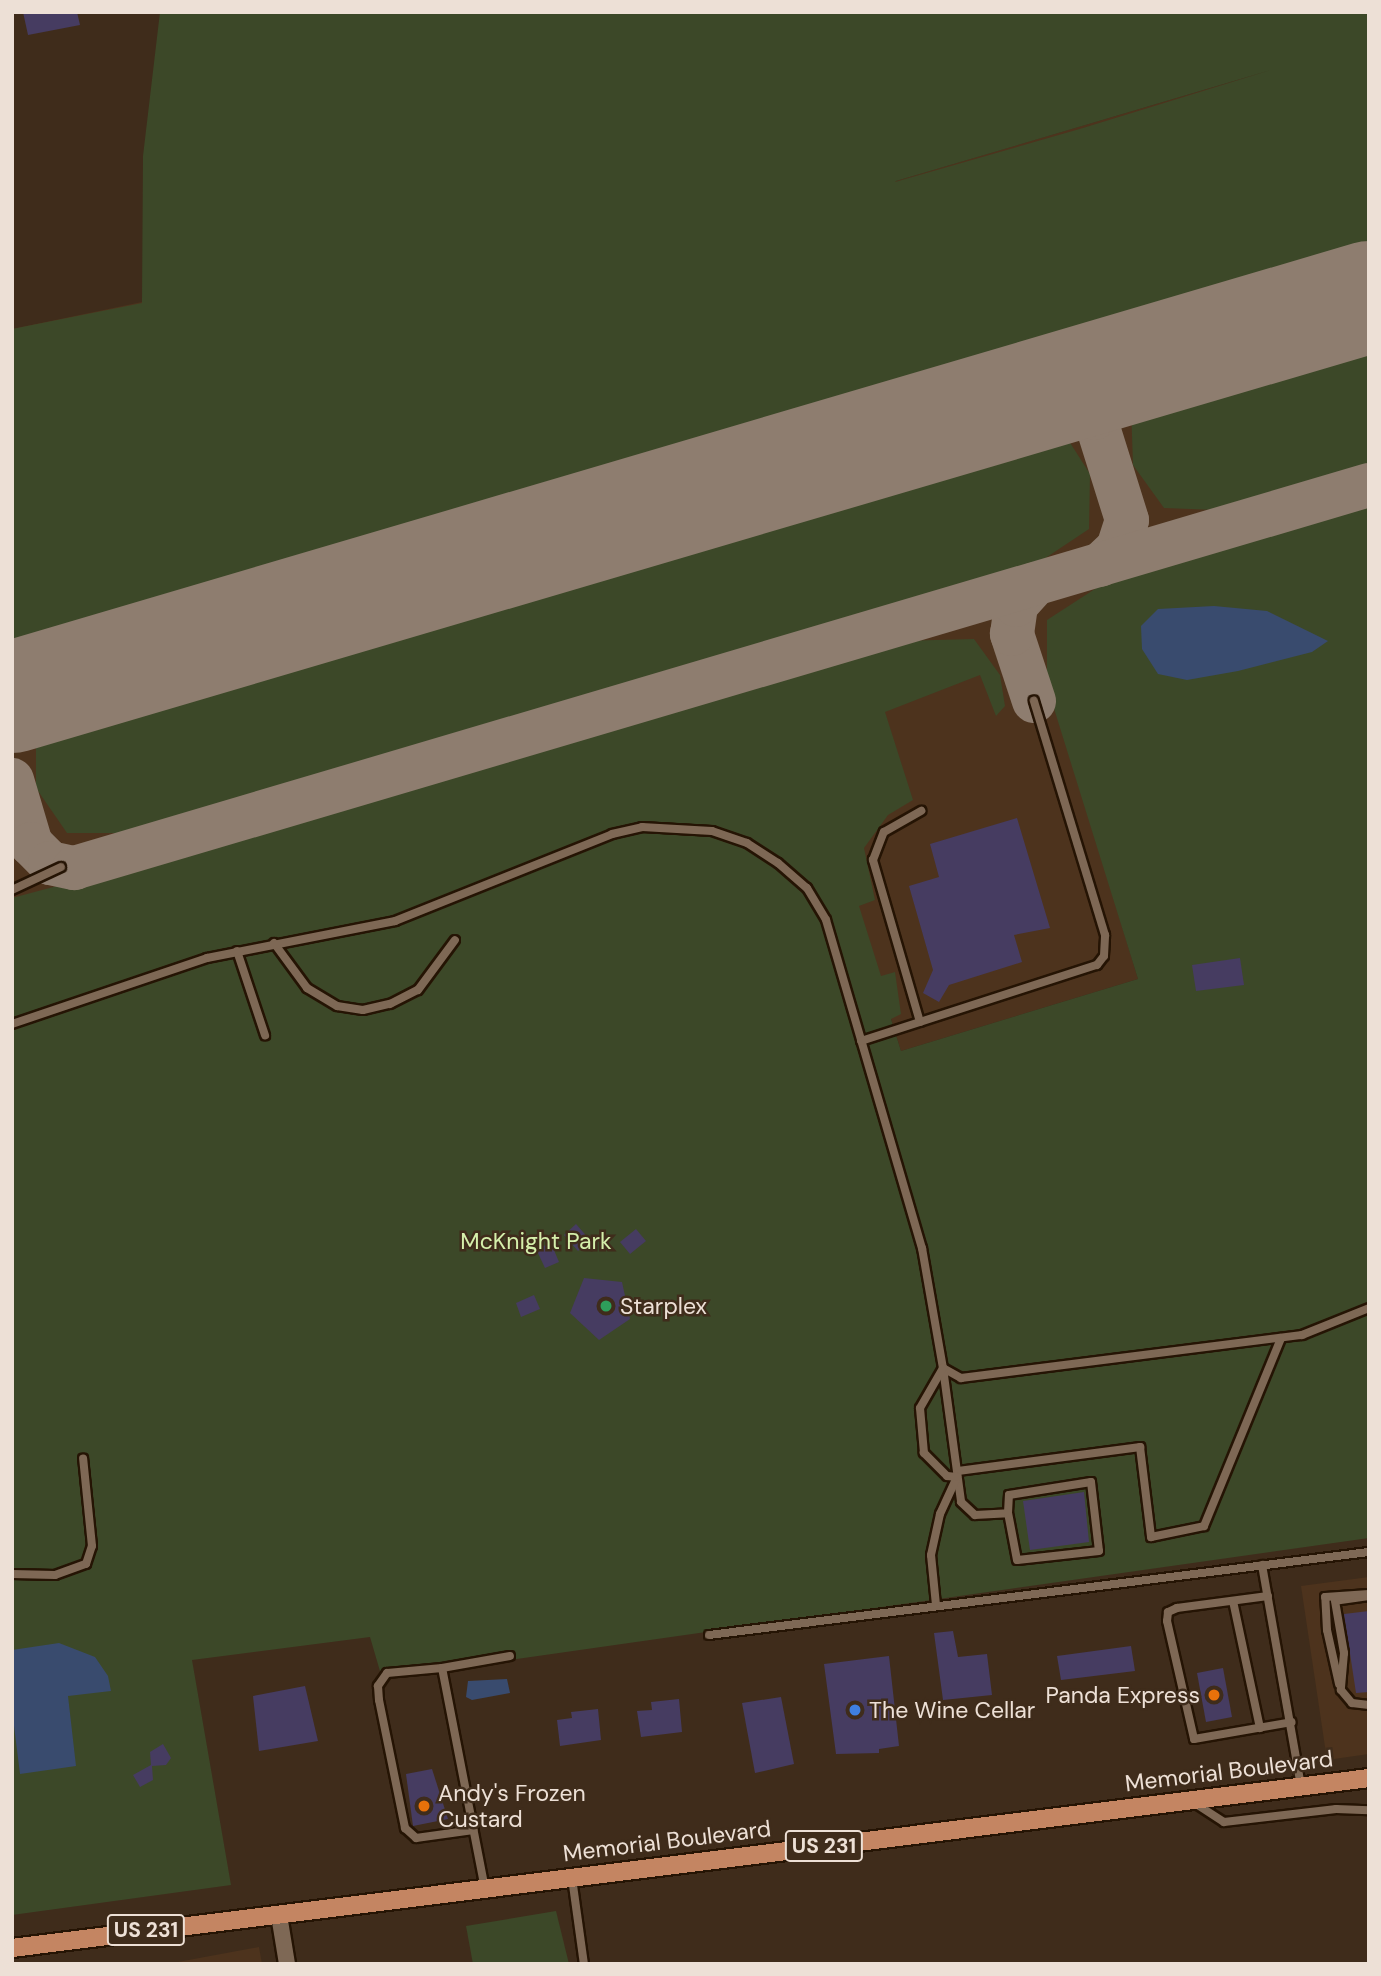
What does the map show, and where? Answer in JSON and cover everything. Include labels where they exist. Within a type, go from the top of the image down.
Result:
[{"type":"main road","name":"Memorial Boulevard","points":[[12,1948],[1369,1778]]},
{"type":"street","points":[[279,1915],[287,1964]]},
{"type":"lane","points":[[861,1041],[1097,965],[1104,956],[1105,935],[1034,701]]},
{"type":"lane","points":[[920,811],[884,832],[873,860],[920,1022]]},
{"type":"lane","points":[[12,1024],[136,980],[237,951],[395,921],[612,834],[642,827],[712,831],[747,843],[807,888],[826,920],[922,1248],[943,1368],[961,1502],[975,1515],[1008,1513]]},
{"type":"lane","points":[[12,890],[61,867]]},
{"type":"lane","points":[[274,943],[307,988],[337,1006],[363,1010],[390,1004],[418,990],[455,940]]},
{"type":"lane","points":[[237,951],[265,1035]]},
{"type":"lane","points":[[943,1368],[961,1378],[1281,1338],[1342,1323],[1369,1308]]},
{"type":"lane","points":[[943,1368],[920,1408],[923,1453],[934,1466],[958,1474],[1140,1447],[1151,1537],[1203,1526],[1281,1338]]},
{"type":"lane","points":[[12,1574],[55,1575],[86,1564],[92,1546],[83,1458]]},
{"type":"lane","points":[[936,1605],[931,1555],[940,1514],[958,1474]]},
{"type":"lane","points":[[1091,1482],[1099,1551],[1017,1560],[1008,1513],[1009,1495],[1091,1482]]},
{"type":"lane","points":[[709,1635],[1369,1552]]},
{"type":"lane","points":[[1262,1565],[1292,1722],[1301,1787]]},
{"type":"lane","points":[[1369,1595],[1335,1601],[1344,1653],[1341,1690],[1352,1703],[1369,1705]]},
{"type":"lane","points":[[1268,1596],[1168,1612],[1189,1732],[1202,1741],[1292,1722]]},
{"type":"lane","points":[[1233,1601],[1260,1728]]},
{"type":"lane","points":[[473,1830],[416,1838],[405,1828],[378,1686],[387,1673],[442,1668],[510,1656]]},
{"type":"lane","points":[[442,1668],[485,1889]]},
{"type":"lane","points":[[1190,1800],[1224,1822],[1336,1809],[1369,1810]]},
{"type":"lane","points":[[572,1878],[584,1964]]},
{"type":"shaded area","points":[[1369,41],[1369,649],[1059,716],[1138,979],[901,1051],[845,869],[12,957],[12,329],[214,287],[750,224]]},
{"type":"shaded area","points":[[1369,1577],[1369,1754],[1327,1760],[1301,1586]]},
{"type":"shaded area","points":[[259,1947],[262,1964],[167,1964]]},
{"type":"green space","points":[[160,12],[1369,12],[1369,257],[12,659],[12,329],[142,303],[143,156]],"holes":[[[1271,70],[1083,128],[895,182]]]},
{"type":"green space","points":[[1369,336],[1369,463],[1360,466],[1369,465],[1369,472],[1243,511],[1164,508],[1133,465],[1131,406]]},
{"type":"green space","points":[[1060,427],[1090,474],[1089,529],[1023,573],[148,833],[67,833],[36,788],[36,732]]},
{"type":"green space","name":"McKnight Park","points":[[1369,499],[1369,1538],[382,1678],[370,1637],[192,1660],[231,1885],[12,1915],[12,898],[177,854],[897,641],[974,639],[1000,675],[1005,706],[996,716],[980,675],[885,712],[913,800],[888,815],[864,848],[875,900],[859,906],[881,976],[895,972],[901,1014],[891,1019],[901,1051],[1138,979],[1047,686],[1047,620],[1118,574]]},
{"type":"green space","points":[[556,1911],[569,1964],[473,1964],[466,1926]]},
{"type":"water","points":[[1214,606],[1267,611],[1328,641],[1312,652],[1238,671],[1187,680],[1158,674],[1142,649],[1141,626],[1158,609]]},
{"type":"water","points":[[59,1643],[95,1657],[108,1676],[111,1691],[68,1696],[76,1766],[20,1774],[12,1710],[12,1650]]},
{"type":"water","points":[[507,1679],[510,1693],[472,1700],[466,1697],[468,1681]]},
{"type":"building","points":[[23,12],[77,12],[80,25],[28,35]]},
{"type":"building","points":[[1017,818],[1050,928],[1014,935],[1022,962],[949,985],[939,1002],[923,993],[933,970],[909,886],[939,877],[930,844]]},
{"type":"building","points":[[1240,958],[1244,985],[1196,991],[1192,965]]},
{"type":"building","points":[[576,1224],[590,1240],[578,1251],[564,1235]]},
{"type":"building","points":[[636,1229],[646,1241],[630,1254],[620,1242]]},
{"type":"building","points":[[551,1243],[559,1262],[545,1268],[536,1249]]},
{"type":"building","points":[[584,1278],[622,1282],[630,1319],[599,1340],[570,1313]]},
{"type":"building","points":[[534,1295],[540,1309],[521,1317],[516,1303]]},
{"type":"building","points":[[1084,1492],[1089,1542],[1030,1550],[1023,1501]]},
{"type":"building","points":[[1369,1611],[1369,1692],[1356,1693],[1344,1614]]},
{"type":"building","points":[[953,1631],[958,1657],[987,1654],[992,1695],[943,1700],[934,1633]]},
{"type":"building","points":[[1131,1646],[1135,1671],[1061,1680],[1057,1656]]},
{"type":"building","points":[[889,1656],[899,1746],[879,1749],[879,1753],[836,1754],[824,1664]]},
{"type":"building","name":"Panda Express","points":[[1223,1668],[1232,1717],[1206,1722],[1197,1673]]},
{"type":"building","points":[[305,1686],[318,1741],[259,1751],[253,1696]]},
{"type":"building","points":[[781,1697],[794,1764],[755,1773],[742,1703]]},
{"type":"building","points":[[679,1699],[682,1732],[641,1737],[637,1711],[652,1710],[651,1702]]},
{"type":"building","points":[[598,1709],[601,1740],[560,1746],[557,1720],[572,1718],[571,1712]]},
{"type":"building","points":[[163,1744],[171,1758],[166,1765],[152,1766],[153,1780],[140,1787],[133,1775],[151,1765],[150,1752]]},
{"type":"building","points":[[432,1769],[448,1819],[413,1826],[406,1774]]},
{"type":"taxiway","points":[[1100,565],[1118,548],[1127,520],[1095,418],[1097,403],[1115,377],[1129,368]]},
{"type":"taxiway","points":[[1039,395],[1069,395],[1095,418]]},
{"type":"taxiway","points":[[12,780],[31,844],[50,863],[74,868],[1369,485]]},
{"type":"taxiway","points":[[1034,701],[1012,634],[1016,605],[1035,584]]},
{"type":"runway","points":[[12,697],[1369,297]]},
{"type":"place","name":"Starplex","points":[[606,1306]]},
{"type":"place","name":"Panda Express","points":[[1214,1695]]},
{"type":"place","name":"The Wine Cellar","points":[[855,1710]]},
{"type":"place","name":"Andy's Frozen Custard","points":[[424,1806]]}]
